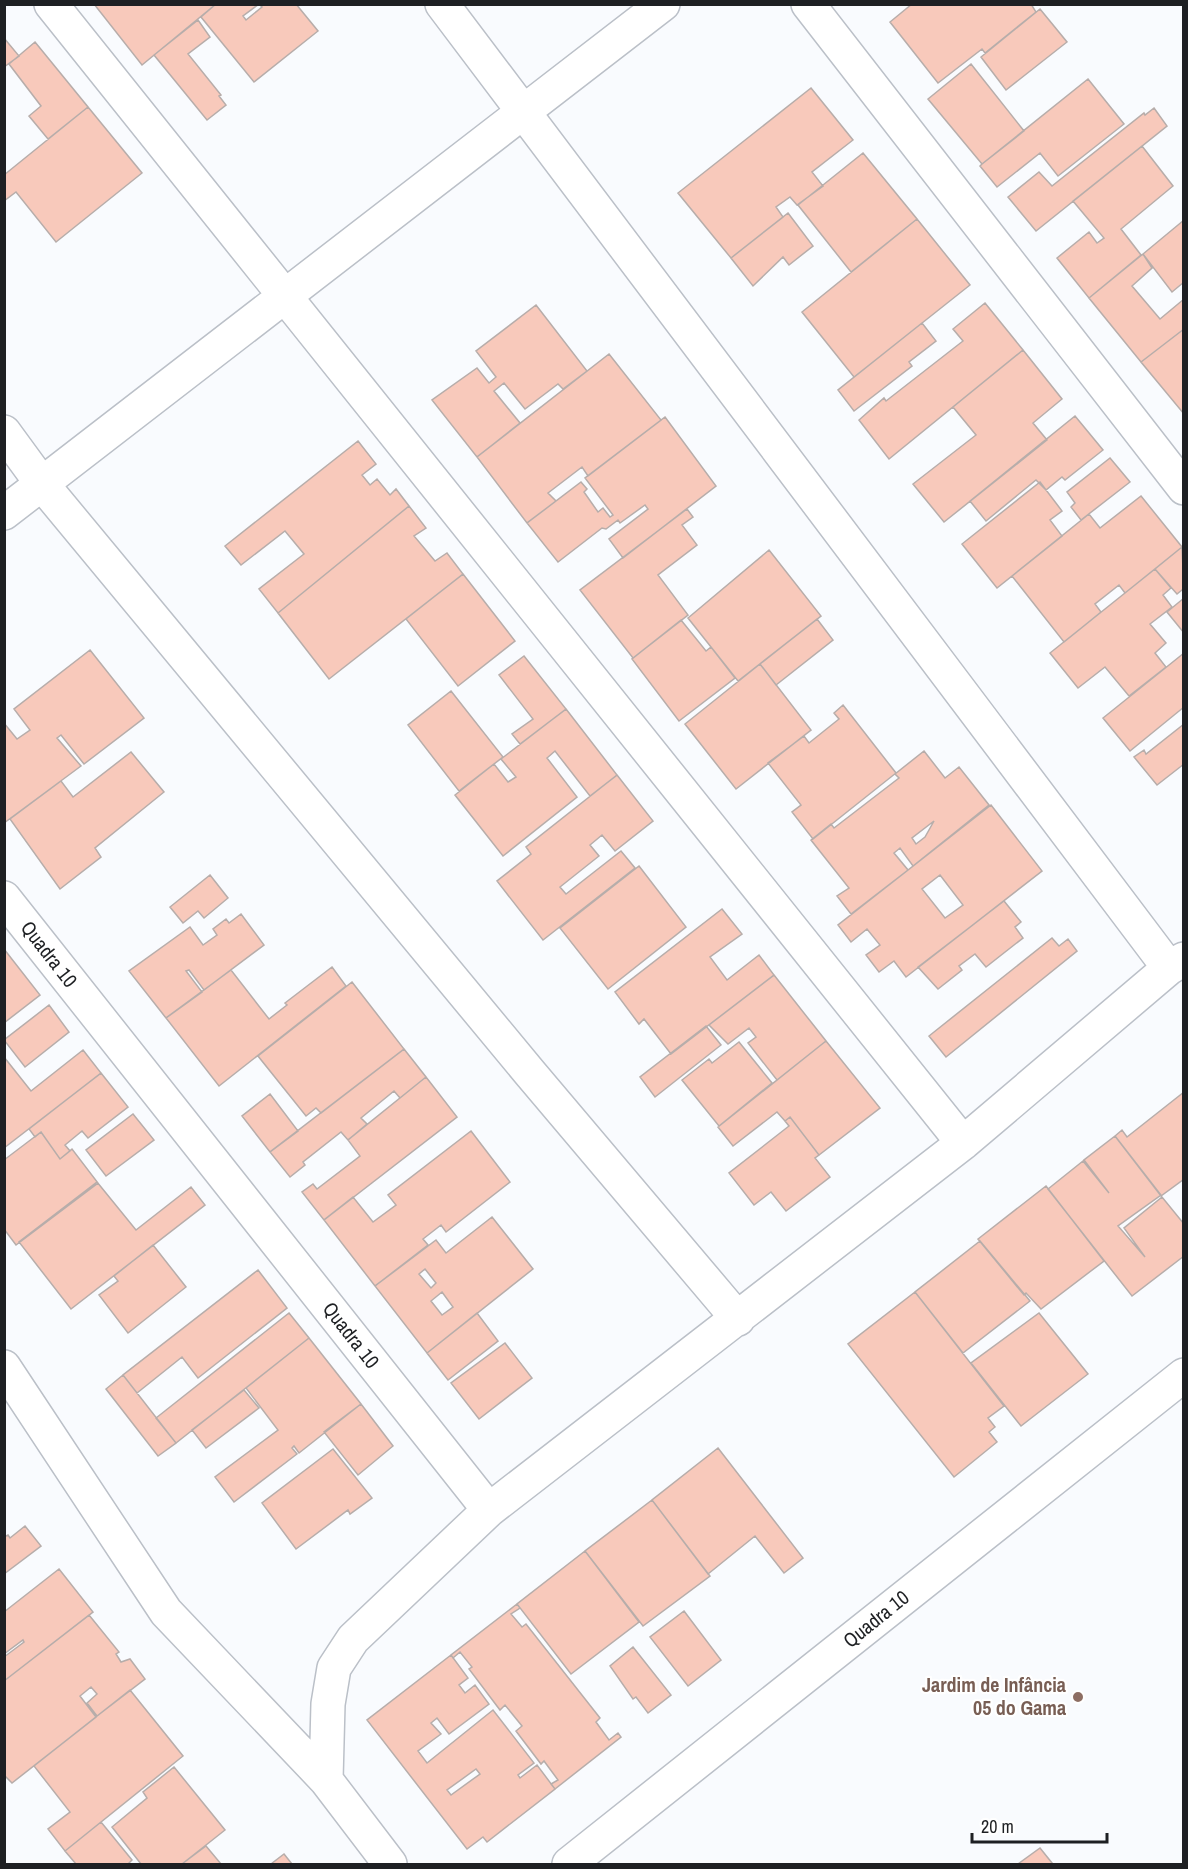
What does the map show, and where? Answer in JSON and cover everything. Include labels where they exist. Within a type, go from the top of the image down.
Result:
[{"type":"street","points":[[51,4],[963,1143]]},
{"type":"street","points":[[326,1780],[328,1704],[334,1668],[352,1639],[489,1510],[738,1320],[963,1143],[1176,963],[442,4]]},
{"type":"street","points":[[4,513],[663,4]]},
{"type":"street","points":[[808,4],[1184,488]]},
{"type":"street","points":[[4,432],[42,484],[522,1064],[738,1320]]},
{"type":"street","name":"Quadra 10","points":[[4,898],[489,1510]]},
{"type":"street","points":[[4,1367],[166,1612],[326,1780],[390,1864]]},
{"type":"street","name":"Quadra 10","points":[[569,1864],[1184,1375]]},
{"type":"building","points":[[94,4],[216,4],[142,65]]},
{"type":"building","points":[[216,4],[259,4],[296,4],[318,31],[254,82],[201,17]],"holes":[[[259,4],[262,7],[246,20],[243,16]]]},
{"type":"building","points":[[912,4],[1031,4],[1036,12],[985,53],[982,49],[938,83],[890,22]]},
{"type":"building","points":[[1040,9],[1067,42],[1006,90],[981,57]]},
{"type":"building","points":[[198,20],[210,37],[188,54],[221,95],[219,96],[226,105],[207,120],[154,55]]},
{"type":"building","points":[[4,38],[19,56],[4,67]]},
{"type":"building","points":[[35,42],[88,107],[48,139],[29,116],[41,106],[9,64]]},
{"type":"building","points":[[971,64],[1024,131],[982,164],[928,99]]},
{"type":"building","points":[[1088,79],[1124,124],[1058,176],[1040,153],[997,187],[980,166]]},
{"type":"building","points":[[811,88],[853,140],[812,172],[823,186],[797,205],[790,197],[776,207],[783,217],[731,258],[678,193]]},
{"type":"building","points":[[88,107],[142,173],[56,242],[16,192],[4,201],[4,175]]},
{"type":"building","points":[[1154,108],[1167,126],[1036,231],[1008,197],[1039,172],[1052,186],[1144,113],[1145,115]]},
{"type":"building","points":[[1142,146],[1173,186],[1121,229],[1141,255],[1089,298],[1057,258],[1089,232],[1097,243],[1104,238],[1073,201]]},
{"type":"building","points":[[863,153],[917,219],[851,272],[798,205]]},
{"type":"building","points":[[788,213],[813,246],[789,265],[783,257],[753,286],[731,258]]},
{"type":"building","points":[[917,219],[970,285],[854,377],[802,312]]},
{"type":"building","points":[[1184,220],[1184,282],[1172,292],[1143,254]]},
{"type":"building","points":[[1143,254],[1152,268],[1132,286],[1160,319],[1184,299],[1184,329],[1141,362],[1089,298]]},
{"type":"building","points":[[985,303],[1023,350],[889,459],[859,420],[884,398],[886,401],[963,341],[953,329]]},
{"type":"building","points":[[536,305],[587,371],[563,389],[558,384],[525,409],[504,383],[494,391],[520,423],[477,457],[432,400],[477,368],[489,383],[496,377],[476,351]]},
{"type":"building","points":[[922,323],[936,341],[909,362],[912,366],[854,411],[838,390]]},
{"type":"building","points":[[1184,329],[1184,414],[1141,362]]},
{"type":"building","points":[[1023,350],[1062,399],[1033,423],[1047,440],[944,522],[913,484],[976,435],[953,407]]},
{"type":"building","points":[[609,354],[661,420],[588,476],[582,467],[548,493],[556,501],[527,523],[477,457]]},
{"type":"building","points":[[1075,416],[1103,450],[1065,480],[1062,477],[1046,490],[1036,480],[986,521],[970,501]]},
{"type":"building","points":[[665,417],[716,486],[623,558],[609,539],[648,509],[645,505],[620,523],[618,520],[606,529],[602,528],[558,562],[527,523],[581,482],[587,489],[584,492],[598,512],[603,508],[610,517],[613,515],[585,478]]},
{"type":"building","points":[[358,441],[376,464],[362,475],[370,485],[377,479],[390,495],[396,489],[409,506],[278,613],[259,589],[304,554],[285,531],[241,565],[225,546]]},
{"type":"building","points":[[1110,458],[1130,482],[1081,520],[1071,507],[1075,503],[1067,492]]},
{"type":"building","points":[[1040,482],[1062,511],[1050,520],[1062,536],[997,588],[962,544]]},
{"type":"building","points":[[1141,496],[1182,547],[1125,593],[1119,585],[1095,604],[1101,612],[1064,642],[1012,576],[1089,514],[1100,528]]},
{"type":"building","points":[[409,506],[426,528],[414,536],[435,561],[447,553],[463,574],[329,679],[278,613]]},
{"type":"building","points":[[687,509],[693,517],[682,525],[697,545],[658,575],[688,615],[633,658],[580,590]]},
{"type":"building","points":[[1182,547],[1184,592],[1182,590],[1177,594],[1155,569]]},
{"type":"building","points":[[769,550],[821,616],[738,681],[688,618]]},
{"type":"building","points":[[1155,569],[1171,588],[1163,595],[1172,607],[1150,624],[1166,643],[1155,653],[1166,667],[1129,696],[1105,667],[1078,688],[1050,653]]},
{"type":"building","points":[[463,574],[515,641],[458,686],[406,619]]},
{"type":"building","points":[[1184,598],[1184,633],[1167,612]]},
{"type":"building","points":[[817,619],[833,640],[776,685],[760,664]]},
{"type":"building","points":[[681,620],[706,651],[711,647],[735,678],[679,721],[632,659]]},
{"type":"building","points":[[90,650],[144,718],[84,764],[61,735],[57,738],[81,766],[4,823],[4,723],[17,739],[30,730],[14,709]]},
{"type":"building","points":[[1184,653],[1184,707],[1130,751],[1103,718]]},
{"type":"building","points":[[524,656],[566,709],[520,744],[512,734],[533,719],[499,675]]},
{"type":"building","points":[[760,664],[811,730],[736,789],[685,724]]},
{"type":"building","points":[[451,691],[503,757],[459,791],[408,725]]},
{"type":"building","points":[[843,705],[896,773],[813,839],[792,812],[801,805],[768,763],[804,736],[809,743],[839,719],[834,713]]},
{"type":"building","points":[[566,709],[617,775],[590,796],[555,751],[547,758],[577,797],[503,856],[455,795],[494,764],[508,782],[516,777],[501,759]]},
{"type":"building","points":[[1184,724],[1184,764],[1157,785],[1134,757],[1144,750],[1146,754]]},
{"type":"building","points":[[924,751],[945,778],[959,767],[989,805],[913,866],[900,848],[894,853],[908,870],[851,914],[837,896],[849,888],[811,840],[831,824],[834,828],[899,778],[895,774]],"holes":[[[934,821],[925,837],[916,844],[912,838]]]},
{"type":"building","points":[[131,752],[164,792],[95,848],[101,857],[60,889],[10,819],[61,781],[73,797]]},
{"type":"building","points":[[617,775],[653,821],[615,851],[602,835],[590,845],[599,856],[560,887],[566,894],[621,851],[635,868],[543,940],[497,881],[531,854],[526,847]]},
{"type":"building","points":[[991,805],[1042,871],[906,977],[894,961],[879,972],[866,955],[880,945],[867,929],[851,942],[838,925]],"holes":[[[940,875],[963,905],[945,918],[922,889]]]},
{"type":"building","points":[[639,866],[686,927],[608,989],[560,928]]},
{"type":"building","points":[[210,875],[228,898],[204,918],[198,911],[183,923],[170,907]]},
{"type":"building","points":[[1004,901],[1021,922],[1015,927],[1023,938],[986,967],[975,954],[959,966],[962,970],[938,989],[918,967]]},
{"type":"building","points":[[722,909],[742,934],[710,957],[727,980],[759,955],[774,975],[671,1054],[644,1019],[639,1024],[615,992]]},
{"type":"building","points":[[241,914],[264,945],[204,990],[189,970],[186,971],[202,992],[166,1018],[129,971],[190,927],[203,945],[217,935],[213,929],[226,919],[229,923]]},
{"type":"building","points":[[1052,938],[1059,946],[1068,939],[1077,951],[946,1057],[929,1036]]},
{"type":"building","points":[[4,949],[40,995],[4,1023]]},
{"type":"building","points":[[332,967],[346,986],[219,1086],[166,1018],[231,970],[269,1019],[287,1005],[285,1003]]},
{"type":"building","points":[[774,975],[826,1041],[777,1080],[748,1043],[756,1037],[749,1028],[728,1044],[709,1025]]},
{"type":"building","points":[[352,982],[404,1049],[321,1113],[316,1108],[306,1116],[258,1056]]},
{"type":"building","points":[[49,1005],[69,1032],[25,1067],[4,1040]]},
{"type":"building","points":[[706,1026],[721,1045],[655,1097],[640,1077]]},
{"type":"building","points":[[826,1041],[880,1108],[819,1155],[790,1117],[785,1121],[777,1112],[733,1146],[718,1127]]},
{"type":"building","points":[[739,1042],[772,1083],[719,1126],[682,1080],[709,1059],[712,1063]]},
{"type":"building","points":[[404,1049],[426,1077],[400,1098],[394,1091],[361,1118],[367,1124],[348,1140],[341,1132],[303,1162],[305,1165],[290,1177],[270,1152]]},
{"type":"building","points":[[83,1050],[101,1073],[4,1148],[4,1057],[31,1091]]},
{"type":"building","points":[[101,1073],[128,1107],[88,1138],[82,1131],[65,1145],[70,1151],[60,1159],[41,1132],[35,1137],[29,1129]]},
{"type":"building","points":[[426,1077],[457,1117],[324,1220],[302,1192],[313,1184],[317,1189],[360,1156],[348,1140]]},
{"type":"building","points":[[1184,1092],[1184,1179],[1161,1196],[1115,1136],[1122,1130],[1127,1137]]},
{"type":"building","points":[[270,1094],[298,1131],[270,1152],[242,1116]]},
{"type":"building","points":[[133,1114],[154,1140],[106,1176],[86,1150]]},
{"type":"building","points":[[790,1117],[819,1155],[815,1158],[830,1177],[786,1211],[771,1192],[754,1205],[729,1173],[789,1126],[785,1121]]},
{"type":"building","points":[[471,1131],[510,1182],[446,1232],[441,1225],[423,1239],[428,1245],[375,1286],[324,1220],[353,1197],[373,1222],[396,1205],[388,1195]]},
{"type":"building","points":[[41,1132],[60,1159],[72,1149],[98,1183],[16,1245],[4,1229],[4,1160]]},
{"type":"building","points":[[1115,1136],[1161,1195],[1118,1226],[1145,1257],[1124,1228],[1162,1197],[1184,1224],[1184,1256],[1132,1296],[1048,1189],[1083,1161],[1109,1193],[1084,1160]]},
{"type":"building","points":[[97,1182],[136,1230],[191,1187],[205,1205],[71,1309],[19,1242]]},
{"type":"building","points":[[1046,1186],[1104,1261],[1041,1309],[1026,1293],[1024,1295],[978,1239]]},
{"type":"building","points":[[492,1217],[533,1269],[427,1353],[375,1286],[436,1240],[446,1253]],"holes":[[[425,1269],[436,1283],[431,1288],[419,1274]],[[442,1292],[453,1307],[442,1315],[431,1301]]]},
{"type":"building","points":[[980,1241],[1030,1301],[963,1353],[915,1292]]},
{"type":"building","points":[[153,1245],[186,1287],[128,1333],[99,1295],[118,1281],[114,1276]]},
{"type":"building","points":[[258,1270],[287,1308],[198,1378],[182,1357],[137,1393],[123,1375]]},
{"type":"building","points":[[915,1292],[1004,1406],[988,1418],[995,1427],[989,1432],[997,1442],[954,1477],[848,1344]]},
{"type":"building","points":[[289,1313],[309,1338],[176,1443],[156,1418]]},
{"type":"building","points":[[477,1313],[498,1341],[448,1380],[427,1353]]},
{"type":"building","points":[[1039,1313],[1088,1374],[1021,1426],[971,1363]]},
{"type":"building","points":[[309,1338],[361,1404],[299,1453],[294,1446],[292,1448],[297,1454],[234,1502],[215,1477],[278,1430],[246,1388]]},
{"type":"building","points":[[505,1343],[532,1378],[479,1419],[451,1383]]},
{"type":"building","points":[[123,1375],[176,1443],[158,1456],[106,1389]]},
{"type":"building","points":[[244,1390],[259,1408],[206,1448],[192,1430]]},
{"type":"building","points":[[361,1404],[393,1446],[358,1475],[324,1432]]},
{"type":"building","points":[[718,1448],[803,1558],[784,1573],[755,1536],[708,1574],[652,1500]]},
{"type":"building","points":[[333,1449],[372,1498],[350,1514],[348,1510],[296,1549],[262,1503]]},
{"type":"building","points":[[652,1500],[710,1576],[643,1626],[585,1551]]},
{"type":"building","points":[[25,1526],[41,1546],[4,1574],[4,1537],[8,1535],[10,1538]]},
{"type":"building","points":[[585,1551],[639,1622],[571,1674],[517,1604]]},
{"type":"building","points":[[59,1569],[93,1612],[4,1681],[4,1657],[24,1642],[23,1640],[4,1654],[4,1612]]},
{"type":"building","points":[[517,1604],[520,1608],[511,1614],[522,1627],[526,1624],[600,1718],[596,1722],[609,1740],[618,1733],[621,1737],[555,1789],[551,1784],[558,1780],[544,1761],[541,1764],[516,1731],[522,1726],[505,1705],[500,1710],[469,1669],[472,1667],[460,1652],[453,1658],[451,1655]]},
{"type":"building","points":[[684,1611],[721,1660],[688,1686],[650,1637]]},
{"type":"building","points":[[89,1615],[119,1652],[116,1654],[121,1662],[130,1659],[145,1679],[97,1716],[87,1703],[97,1694],[91,1687],[80,1696],[96,1717],[12,1783],[4,1775],[4,1681]]},
{"type":"building","points":[[633,1647],[671,1695],[648,1713],[636,1697],[633,1699],[610,1666]]},
{"type":"building","points":[[451,1655],[468,1678],[459,1685],[465,1693],[475,1685],[489,1704],[449,1734],[437,1718],[431,1723],[441,1734],[418,1751],[427,1763],[493,1710],[534,1763],[518,1775],[520,1778],[537,1765],[555,1789],[487,1842],[483,1837],[467,1849],[367,1720]],"holes":[[[476,1769],[480,1774],[451,1795],[447,1790]]]},
{"type":"building","points":[[130,1690],[183,1756],[65,1851],[48,1829],[70,1812],[34,1766]]},
{"type":"building","points":[[174,1767],[225,1830],[182,1864],[141,1864],[112,1827],[147,1798],[143,1792]]},
{"type":"building","points":[[101,1822],[132,1860],[128,1864],[76,1864],[65,1851]]},
{"type":"building","points":[[206,1846],[221,1864],[182,1864]]},
{"type":"building","points":[[1040,1848],[1052,1863],[1018,1864]]},
{"type":"building","points":[[284,1854],[292,1864],[271,1864]]},
{"type":"place","name":"Jardim de Infância 05 do Gama","points":[[1078,1697]]}]
